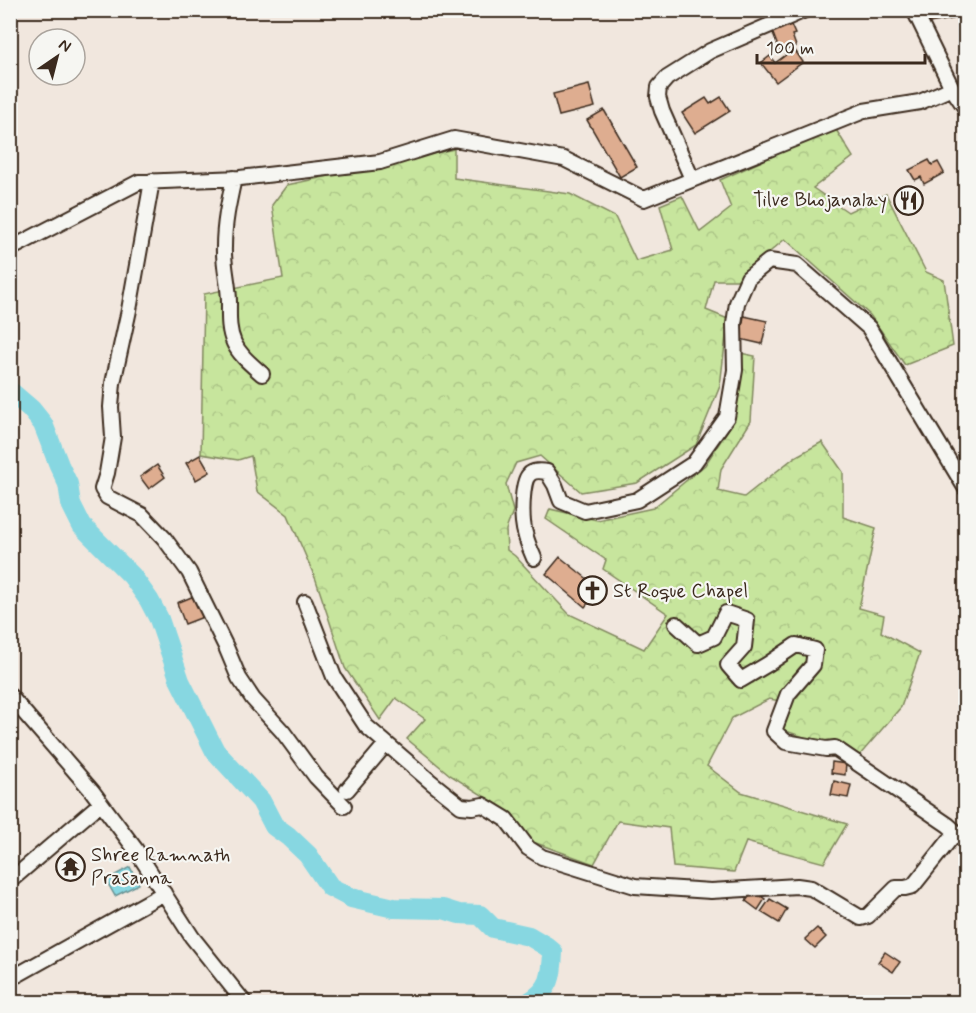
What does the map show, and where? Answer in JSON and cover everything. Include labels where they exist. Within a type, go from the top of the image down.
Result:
[{"type":"street","points":[[692,179],[662,111],[658,97],[659,87],[667,78],[710,51],[805,10]]},
{"type":"street","points":[[914,10],[952,88],[966,109]]},
{"type":"street","points":[[10,249],[139,182],[234,178],[380,162],[454,139],[564,159],[644,199],[864,111],[920,102],[952,88]]},
{"type":"street","points":[[234,178],[226,214],[224,248],[230,332],[239,351],[262,374]]},
{"type":"street","points":[[152,182],[129,310],[113,383],[111,407],[113,437],[102,489],[107,497],[141,515],[164,538],[189,572],[239,678],[253,699],[283,732],[316,777],[344,806]]},
{"type":"street","points":[[534,558],[523,522],[524,484],[527,476],[535,471],[547,472],[561,501],[585,512],[637,500],[694,463],[727,417],[735,370],[734,324],[737,303],[748,278],[769,261],[797,265],[869,328],[966,489]]},
{"type":"street","points":[[305,602],[334,676],[366,726],[460,806],[483,805],[506,819],[528,848],[542,857],[634,886],[711,891],[797,886],[811,888],[861,918],[868,916],[896,888],[913,885],[961,837],[948,825],[835,748],[826,749],[786,742],[774,731],[788,694],[813,665],[815,650],[796,645],[741,680],[728,665],[744,647],[747,620],[726,613],[714,637],[698,644],[676,624]]},
{"type":"street","points":[[10,696],[101,803],[136,850],[192,937],[244,1002]]},
{"type":"street","points":[[347,790],[386,744]]},
{"type":"street","points":[[13,874],[101,803]]},
{"type":"street","points":[[10,979],[164,893]]},
{"type":"green space","points":[[835,128],[853,157],[813,188],[848,212],[886,194],[926,272],[944,280],[953,346],[905,365],[870,315],[785,239],[737,280],[714,280],[706,310],[728,319],[720,386],[696,445],[637,483],[581,492],[540,456],[516,463],[506,484],[513,511],[506,530],[507,550],[569,614],[644,649],[668,614],[603,569],[606,560],[546,519],[550,509],[597,520],[653,508],[705,465],[733,422],[740,353],[755,356],[751,421],[721,469],[718,491],[744,497],[795,457],[822,442],[843,472],[843,517],[876,528],[859,608],[884,615],[881,632],[920,653],[901,707],[859,756],[783,730],[787,702],[769,699],[732,718],[707,766],[741,792],[847,824],[824,863],[746,842],[734,872],[673,867],[669,828],[618,821],[594,864],[533,842],[495,803],[450,775],[407,739],[425,719],[396,698],[380,720],[345,668],[316,580],[288,515],[257,491],[251,456],[238,460],[201,454],[204,294],[283,278],[272,205],[287,185],[454,149],[454,178],[570,194],[615,217],[636,261],[673,250],[660,205],[682,196],[700,232],[731,208],[720,180]]},
{"type":"water","points":[[130,867],[139,884],[115,896],[106,880]]},
{"type":"building","points":[[927,10],[951,10],[953,19],[930,23]]},
{"type":"building","points":[[786,20],[795,34],[792,35],[796,46],[780,52],[770,26]]},
{"type":"building","points":[[794,49],[803,62],[776,82],[761,63],[770,56],[775,63]]},
{"type":"building","points":[[589,85],[595,107],[559,116],[553,94]]},
{"type":"building","points":[[721,97],[730,111],[695,133],[682,113],[706,98],[710,104]]},
{"type":"building","points":[[604,110],[637,167],[620,177],[587,120]]},
{"type":"building","points":[[929,160],[932,165],[938,162],[944,173],[924,184],[921,177],[915,180],[909,170]]},
{"type":"building","points":[[966,226],[966,242],[960,228]]},
{"type":"building","points":[[744,316],[767,321],[762,344],[740,339]]},
{"type":"building","points":[[200,455],[210,472],[196,480],[186,463]]},
{"type":"building","points":[[157,465],[165,477],[149,489],[140,477]]},
{"type":"building","points":[[560,557],[600,589],[585,607],[546,574]]},
{"type":"building","points":[[194,596],[203,617],[185,624],[177,603]]},
{"type":"building","points":[[832,762],[846,764],[845,775],[831,773]]},
{"type":"building","points":[[834,781],[851,785],[848,798],[831,795]]},
{"type":"building","points":[[753,891],[765,899],[758,910],[746,901]]},
{"type":"building","points":[[770,899],[787,909],[779,923],[761,912]]},
{"type":"building","points":[[817,928],[826,937],[815,948],[805,939]]},
{"type":"building","points":[[885,952],[900,962],[893,972],[878,962]]},
{"type":"waterway","points":[[10,391],[31,409],[43,424],[68,484],[71,504],[82,526],[132,576],[149,600],[159,619],[180,681],[215,751],[261,801],[274,826],[308,855],[330,887],[351,898],[394,908],[443,909],[459,914],[480,915],[493,928],[529,936],[546,946],[553,952],[551,975],[542,992],[529,1002]]},
{"type":"place","name":"Tilve Bhojanalay","points":[[908,200]]},
{"type":"place","name":"St Roque Chapel","points":[[592,591]]},
{"type":"place","name":"Shree Ramnath Prasanna","points":[[70,866]]}]
